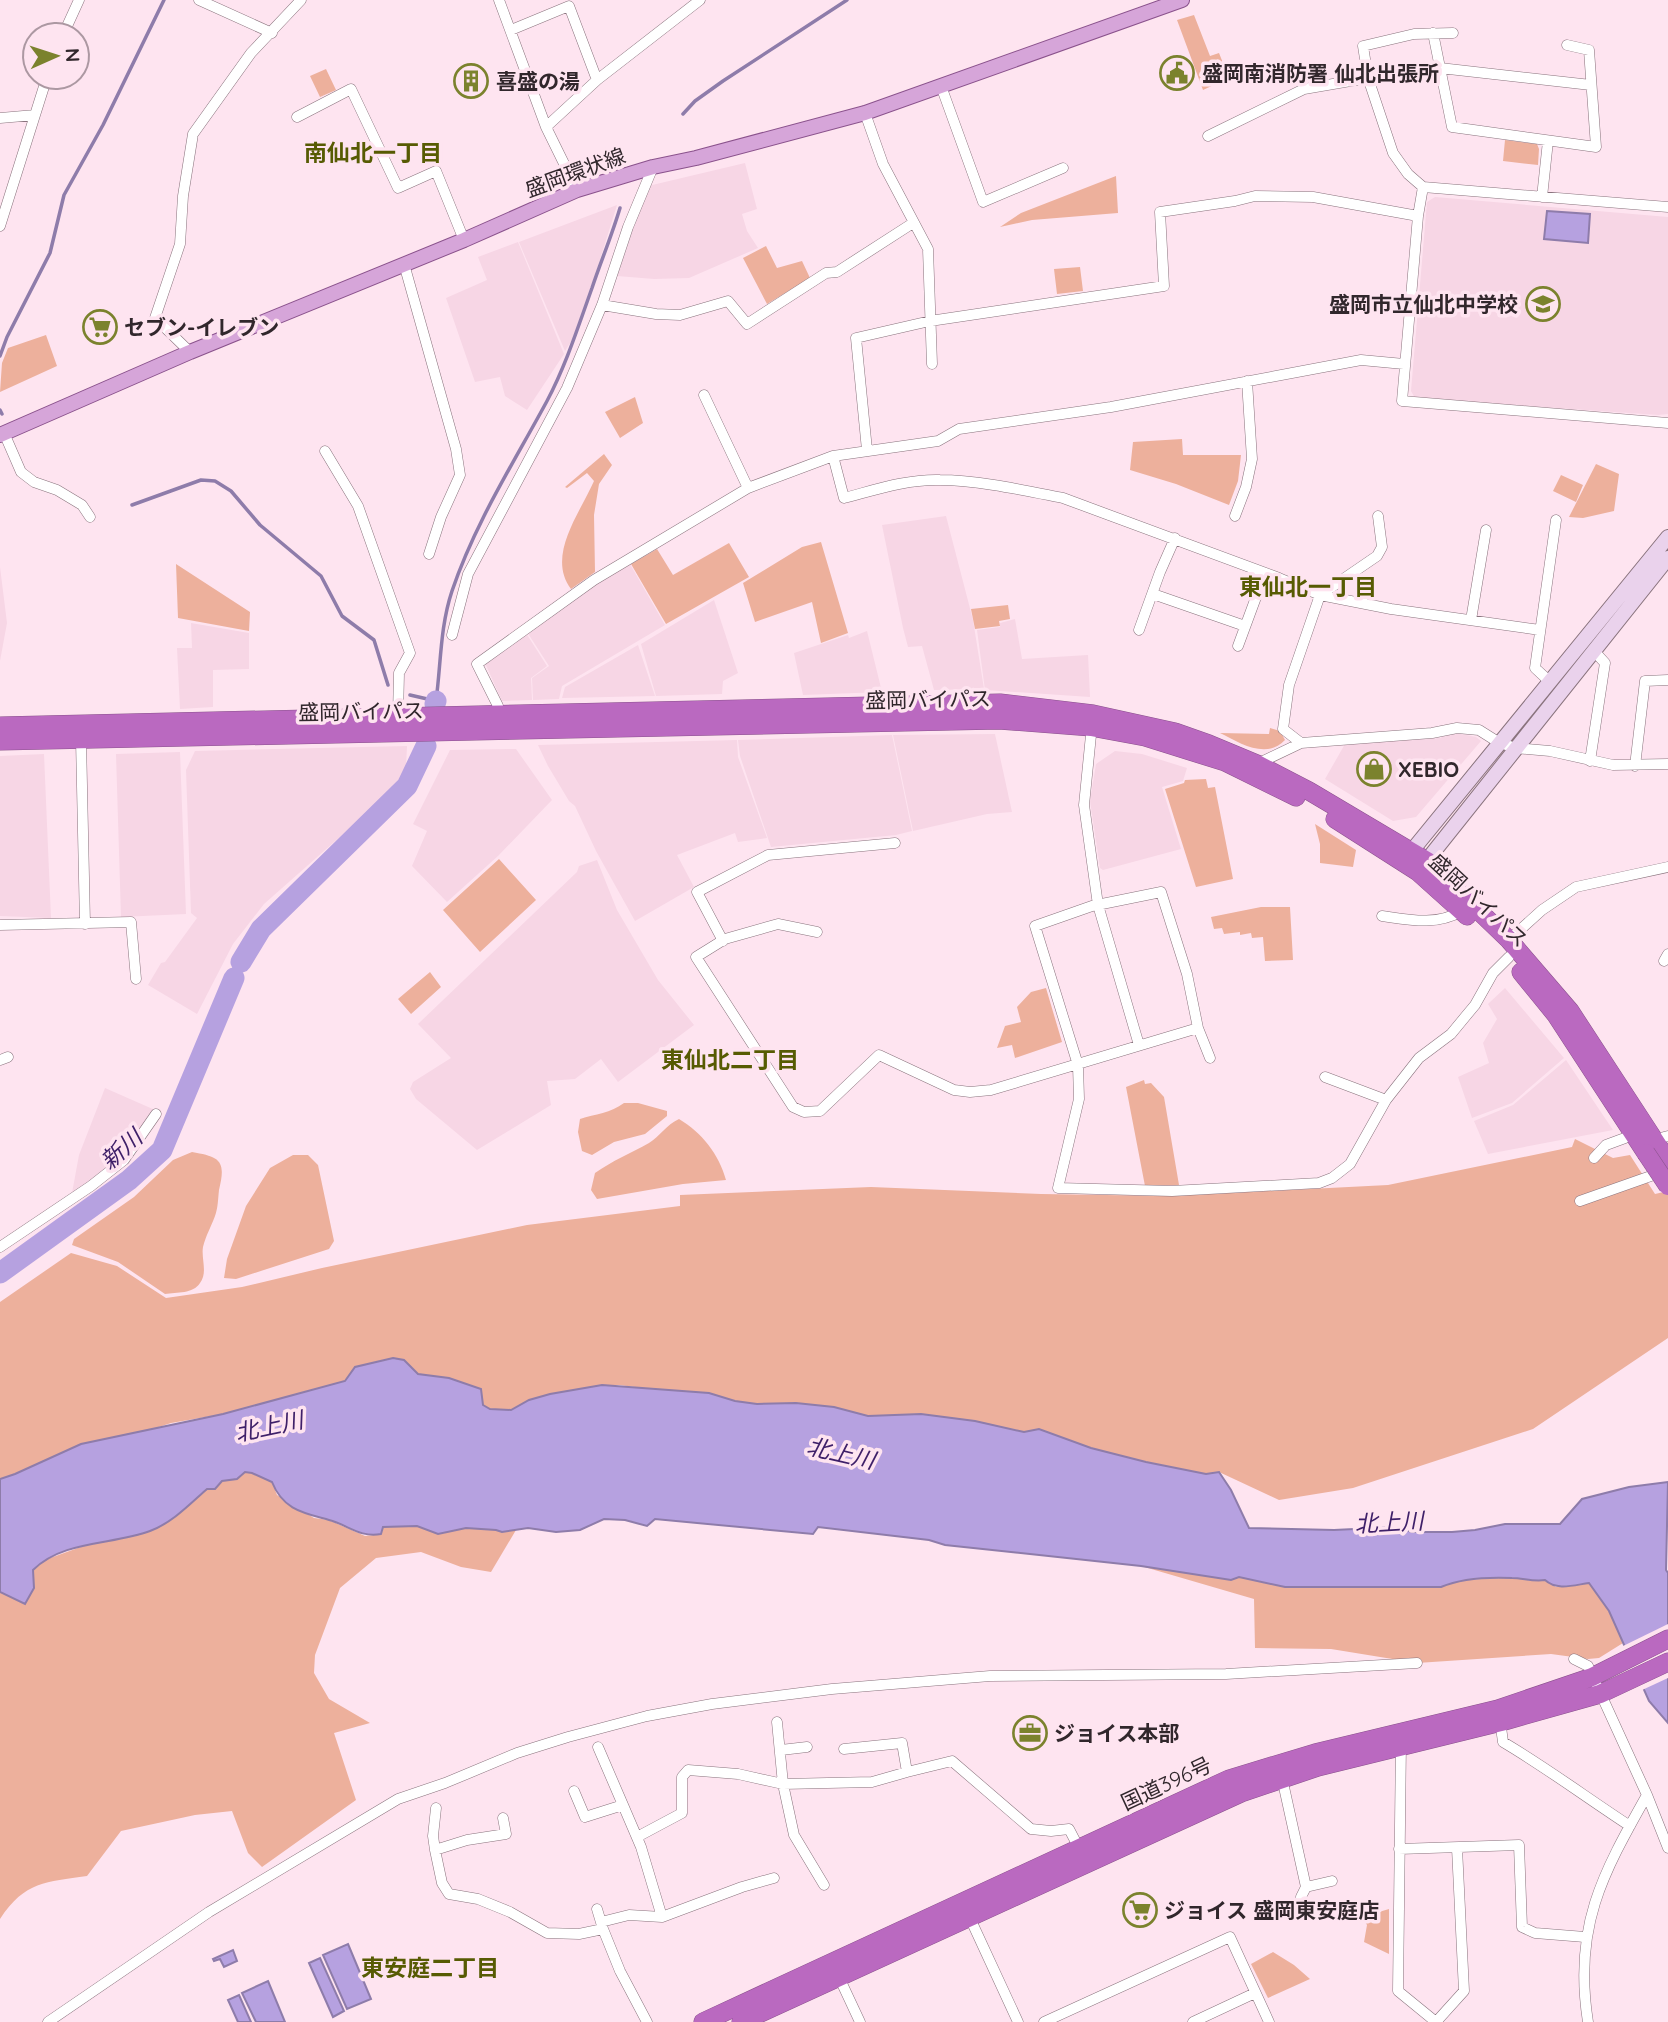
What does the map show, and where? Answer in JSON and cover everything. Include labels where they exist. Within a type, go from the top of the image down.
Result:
[{"type":"highway","name":"盛岡バイパス","points":[[0,726],[1000,703],[1092,721],[1175,732],[1257,764],[1309,791],[1415,861],[1509,948],[1556,1015],[1661,1147],[1668,1186]]},
{"type":"highway","name":"盛岡バイパス","points":[[0,741],[999,720],[1092,721],[1225,762],[1415,861],[1462,911],[1509,948]]},
{"type":"highway","name":"国道396号","points":[[1603,1682],[1668,1639]]},
{"type":"highway","name":"国道396号","points":[[741,2022],[836,1970],[1083,1856],[1241,1793],[1282,1771],[1318,1767],[1401,1741],[1499,1716],[1668,1662]]},
{"type":"highway","name":"国道396号","points":[[703,2022],[969,1916],[1083,1856]]},
{"type":"main road","name":"盛岡環状線","points":[[2,434],[577,190],[653,167],[865,113],[1182,0]]},
{"type":"street","points":[[200,0],[272,33]]},
{"type":"street","points":[[190,352],[155,318],[180,244],[183,196],[192,134],[251,53],[301,0]]},
{"type":"street","points":[[499,0],[546,127],[577,190]]},
{"type":"street","points":[[546,127],[597,80],[700,0]]},
{"type":"street","points":[[67,21],[73,3]]},
{"type":"street","points":[[511,30],[569,6],[597,80]]},
{"type":"street","points":[[1433,33],[1452,127],[1596,147],[1589,50],[1567,45]]},
{"type":"street","points":[[1453,33],[1414,34],[1363,47],[1368,78],[1393,153],[1408,174],[1423,187],[1668,206]]},
{"type":"street","points":[[1440,68],[1591,85]]},
{"type":"street","points":[[1208,136],[1304,89],[1368,78]]},
{"type":"street","points":[[941,86],[984,202],[1063,168]]},
{"type":"street","points":[[297,117],[351,89],[398,188],[436,171],[464,240]]},
{"type":"street","points":[[0,226],[5,195],[43,91]]},
{"type":"street","points":[[865,113],[883,164],[928,249],[932,364]]},
{"type":"street","points":[[0,118],[35,115]]},
{"type":"street","points":[[1542,197],[1548,141]]},
{"type":"street","points":[[452,635],[468,574],[568,388],[653,167]]},
{"type":"street","points":[[1423,187],[1418,216],[1402,401],[1668,423]]},
{"type":"street","points":[[867,450],[856,338],[930,321],[1164,286],[1160,212],[1255,196],[1313,197],[1418,216]]},
{"type":"street","points":[[601,305],[680,315],[728,301],[747,324],[826,273],[837,272],[913,223]]},
{"type":"street","points":[[404,264],[456,449],[460,475],[441,517],[429,554]]},
{"type":"street","points":[[499,715],[498,706],[477,664],[594,580],[748,488],[833,456],[939,442],[959,429],[1111,407],[1361,360],[1404,364]]},
{"type":"street","points":[[1235,516],[1246,487],[1252,459],[1247,381]]},
{"type":"street","points":[[704,395],[748,488]]},
{"type":"street","points":[[2,434],[21,472],[34,482],[57,489],[82,505],[90,517]]},
{"type":"street","points":[[325,451],[358,506],[410,653],[399,673],[398,716]]},
{"type":"street","points":[[833,456],[844,498],[907,483],[940,480],[1031,491],[1063,498],[1175,538],[1320,595],[1391,609],[1540,631]]},
{"type":"street","points":[[1301,743],[1283,729],[1289,685],[1320,595],[1377,556],[1382,547],[1378,516]]},
{"type":"street","points":[[1549,681],[1535,668],[1556,520]]},
{"type":"street","points":[[1471,621],[1486,530]]},
{"type":"street","points":[[1415,861],[1498,742],[1668,537]]},
{"type":"street","points":[[1139,630],[1175,538]]},
{"type":"street","points":[[1415,861],[1516,748],[1668,558]]},
{"type":"street","points":[[1238,646],[1265,573]]},
{"type":"street","points":[[1153,594],[1245,626]]},
{"type":"street","points":[[1590,761],[1605,663],[1594,652]]},
{"type":"street","points":[[1635,766],[1645,681],[1668,680]]},
{"type":"street","points":[[1092,721],[1084,805],[1098,905],[1139,1045]]},
{"type":"street","points":[[1257,764],[1301,743],[1432,733],[1457,728],[1479,730],[1498,742],[1516,748],[1550,751],[1590,761],[1635,766],[1668,764]]},
{"type":"street","points":[[81,740],[85,924]]},
{"type":"street","points":[[723,941],[697,892],[768,855],[895,843]]},
{"type":"street","points":[[1210,1058],[1198,1028],[1187,974],[1161,892],[1098,905],[1035,926],[1078,1065],[1079,1099],[1058,1188],[1172,1191],[1319,1183],[1332,1178],[1350,1164],[1386,1100],[1419,1058],[1451,1034],[1475,1005],[1509,948],[1542,910],[1576,887],[1668,867]]},
{"type":"street","points":[[1382,916],[1433,921],[1450,918],[1462,911]]},
{"type":"street","points":[[0,925],[131,922],[136,979]]},
{"type":"street","points":[[817,932],[778,924],[723,941],[696,957],[793,1107],[804,1112],[820,1111],[879,1055],[954,1090],[970,1092],[991,1090],[1198,1028]]},
{"type":"street","points":[[1325,1077],[1386,1100]]},
{"type":"street","points":[[0,1247],[91,1186],[124,1160],[156,1114]]},
{"type":"street","points":[[1594,1158],[1606,1146],[1625,1138]]},
{"type":"street","points":[[1580,1200],[1668,1170]]},
{"type":"street","points":[[1574,1659],[1588,1666],[1603,1682],[1668,1848]]},
{"type":"street","points":[[48,2022],[209,1912],[398,1799],[530,1749],[647,1716],[762,1697],[964,1677],[1226,1674],[1417,1663]]},
{"type":"street","points":[[1499,1716],[1503,1742],[1550,1770],[1630,1826]]},
{"type":"street","points":[[777,1721],[783,1784],[794,1835],[824,1885]]},
{"type":"street","points":[[1401,1741],[1398,1991],[1436,2022],[1464,1991],[1457,1848]]},
{"type":"street","points":[[844,1749],[902,1743],[907,1772]]},
{"type":"street","points":[[598,1747],[637,1837],[662,1917]]},
{"type":"street","points":[[781,1750],[807,1747]]},
{"type":"street","points":[[637,1837],[682,1813],[681,1777],[688,1770],[738,1774],[783,1784],[872,1782],[953,1761],[1031,1829],[1069,1829],[1083,1856]]},
{"type":"street","points":[[1282,1771],[1306,1887],[1301,1897],[1302,1908]]},
{"type":"street","points":[[574,1791],[585,1817],[623,1805]]},
{"type":"street","points":[[1588,2022],[1582,1988],[1585,1937],[1592,1907],[1647,1795]]},
{"type":"street","points":[[436,1808],[433,1836],[435,1850],[442,1883],[449,1894],[478,1899],[510,1912],[547,1933],[579,1934],[629,1915],[662,1917],[774,1878]]},
{"type":"street","points":[[435,1850],[467,1840],[506,1834],[503,1818]]},
{"type":"street","points":[[1399,1849],[1519,1845],[1522,1927],[1535,1933],[1585,1937]]},
{"type":"street","points":[[1306,1887],[1332,1881]]},
{"type":"street","points":[[597,1909],[620,1971],[647,2022]]},
{"type":"street","points":[[969,1916],[1018,2022]]},
{"type":"street","points":[[1044,2022],[1063,2018],[1230,1937],[1269,2022]]},
{"type":"street","points":[[836,1970],[860,2022]]},
{"type":"street","points":[[1193,2022],[1255,1993]]},
{"type":"shaded area","points":[[1194,15],[1210,56],[1219,53],[1229,78],[1203,90],[1177,20]]},
{"type":"shaded area","points":[[326,69],[336,90],[320,97],[310,76]]},
{"type":"shaded area","points":[[1505,140],[1537,144],[1538,165],[1503,161]]},
{"type":"shaded area","points":[[745,163],[757,209],[742,214],[747,231],[758,248],[689,278],[617,276],[648,186]]},
{"type":"shaded area","points":[[1116,176],[1118,213],[1032,220],[1000,227],[1021,213]]},
{"type":"shaded area","name":"盛岡市立仙北中学校","points":[[1435,197],[1668,217],[1668,414],[1415,398],[1411,391],[1427,202]]},
{"type":"shaded area","points":[[617,205],[572,340],[565,351],[519,242]]},
{"type":"shaded area","points":[[518,242],[564,354],[527,410],[505,396],[500,377],[475,382],[446,298],[487,280],[478,257]]},
{"type":"shaded area","points":[[766,246],[777,268],[802,261],[810,278],[767,304],[743,258]]},
{"type":"shaded area","points":[[1080,267],[1083,291],[1057,294],[1054,269]]},
{"type":"shaded area","points":[[46,335],[57,366],[0,392],[2,363],[8,348]]},
{"type":"shaded area","points":[[635,397],[643,423],[620,438],[605,412]]},
{"type":"shaded area","points":[[1182,439],[1183,455],[1241,455],[1238,481],[1229,505],[1176,484],[1130,470],[1133,442]]},
{"type":"shaded area","points":[[604,454],[612,465],[599,484],[594,515],[595,572],[571,589],[564,576],[564,549],[574,521],[594,481],[587,473],[565,487]]},
{"type":"shaded area","points":[[1596,464],[1619,474],[1614,511],[1583,518],[1569,517]]},
{"type":"shaded area","points":[[1561,475],[1583,485],[1576,502],[1553,491]]},
{"type":"shaded area","points":[[946,516],[973,620],[984,689],[934,690],[922,646],[908,647],[903,628],[882,525]]},
{"type":"shaded area","points":[[821,542],[848,633],[821,643],[812,602],[755,622],[743,583],[802,547]]},
{"type":"shaded area","points":[[729,543],[749,577],[666,624],[631,564],[657,549],[673,575]]},
{"type":"shaded area","points":[[176,564],[250,612],[249,631],[178,618]]},
{"type":"shaded area","points":[[630,564],[665,625],[562,686],[559,699],[533,700],[532,678],[549,666],[527,632]]},
{"type":"shaded area","points":[[0,567],[7,623],[0,661]]},
{"type":"shaded area","points":[[714,600],[738,673],[723,681],[722,694],[656,696],[641,644]]},
{"type":"shaded area","points":[[1008,605],[1010,619],[999,621],[1000,626],[975,629],[971,609]]},
{"type":"shaded area","points":[[1015,619],[1022,659],[1088,655],[1090,697],[985,690],[977,630],[1000,627],[1000,623]]},
{"type":"shaded area","points":[[191,623],[249,633],[249,669],[213,670],[213,707],[180,709],[177,648],[192,648]]},
{"type":"shaded area","points":[[867,631],[882,692],[803,695],[794,653]]},
{"type":"shaded area","points":[[526,633],[547,666],[531,678],[532,700],[502,701],[485,663]]},
{"type":"shaded area","points":[[638,645],[655,696],[562,698],[565,687]]},
{"type":"shaded area","points":[[1270,728],[1280,731],[1285,740],[1270,749],[1253,748],[1220,733],[1269,734]]},
{"type":"shaded area","points":[[1456,733],[1476,737],[1481,741],[1416,817],[1393,821],[1325,779],[1345,744],[1439,738]]},
{"type":"shaded area","points":[[995,734],[1012,812],[987,814],[913,831],[893,735]]},
{"type":"shaded area","points":[[892,735],[912,831],[896,835],[771,847],[740,756],[738,740]]},
{"type":"shaded area","points":[[737,740],[738,757],[767,838],[738,842],[735,833],[677,855],[694,887],[635,921],[596,851],[575,806],[569,801],[538,745]]},
{"type":"shaded area","points":[[407,746],[406,767],[401,783],[264,904],[233,944],[197,1014],[148,985],[161,963],[165,962],[197,918],[191,913],[186,770],[195,751]]},
{"type":"shaded area","points":[[516,749],[552,800],[498,856],[447,902],[412,866],[427,831],[413,824],[450,750]]},
{"type":"shaded area","points":[[1115,751],[1142,754],[1187,768],[1183,781],[1162,787],[1181,849],[1103,870],[1100,868],[1090,801],[1096,764]]},
{"type":"shaded area","points":[[180,752],[186,914],[121,917],[116,754]]},
{"type":"shaded area","points":[[44,754],[51,918],[0,916],[0,756]]},
{"type":"shaded area","points":[[1206,779],[1208,788],[1215,787],[1233,879],[1196,887],[1165,789],[1184,783],[1185,780]]},
{"type":"shaded area","points":[[1315,824],[1356,850],[1353,867],[1320,863],[1320,844]]},
{"type":"shaded area","points":[[499,859],[536,900],[480,952],[443,910]]},
{"type":"shaded area","points":[[597,860],[617,910],[658,980],[694,1025],[618,1082],[601,1059],[575,1079],[547,1081],[551,1105],[477,1150],[416,1099],[410,1089],[413,1082],[451,1058],[418,1024],[577,872],[579,866]]},
{"type":"shaded area","points":[[1261,907],[1290,907],[1293,960],[1265,961],[1263,937],[1252,938],[1251,933],[1240,935],[1240,932],[1224,934],[1222,928],[1214,929],[1211,917]]},
{"type":"shaded area","points":[[430,972],[441,987],[411,1014],[398,999]]},
{"type":"shaded area","points":[[1046,988],[1062,1042],[1015,1058],[1012,1045],[997,1048],[1005,1026],[1021,1022],[1017,1007],[1031,992]]},
{"type":"shaded area","points":[[1505,988],[1564,1058],[1512,1103],[1472,1118],[1458,1077],[1489,1063],[1483,1043],[1497,1019],[1488,1004]]},
{"type":"shaded area","points":[[1566,1060],[1613,1130],[1488,1154],[1474,1121],[1513,1105]]},
{"type":"shaded area","points":[[1144,1080],[1145,1084],[1151,1083],[1164,1097],[1179,1185],[1145,1186],[1126,1087]]},
{"type":"shaded area","points":[[105,1088],[155,1110],[122,1158],[90,1183],[72,1193],[79,1155]]},
{"type":"shaded area","points":[[624,1103],[638,1103],[667,1111],[667,1116],[645,1134],[614,1142],[592,1155],[582,1151],[578,1132],[580,1119]]},
{"type":"shaded area","points":[[679,1119],[708,1145],[719,1161],[726,1180],[683,1184],[597,1199],[591,1190],[595,1173],[649,1143]]},
{"type":"shaded area","points":[[1575,1139],[1613,1158],[1630,1155],[1655,1194],[1668,1191],[1668,1338],[1533,1429],[1353,1488],[1279,1500],[1219,1472],[1206,1474],[1146,1462],[1091,1448],[1039,1429],[1024,1432],[975,1421],[921,1414],[868,1416],[834,1407],[796,1403],[757,1404],[709,1393],[602,1385],[550,1394],[511,1410],[490,1409],[483,1405],[481,1389],[449,1378],[418,1374],[404,1363],[389,1360],[355,1367],[345,1381],[223,1414],[171,1423],[0,1479],[0,1302],[71,1253],[117,1266],[166,1298],[242,1287],[527,1225],[680,1206],[680,1195],[871,1187],[1170,1196],[1388,1185],[1572,1147]]},
{"type":"shaded area","points":[[192,1152],[215,1159],[219,1162],[222,1173],[216,1213],[203,1247],[204,1275],[197,1287],[184,1292],[165,1294],[118,1262],[72,1245],[74,1239],[134,1197],[173,1160]]},
{"type":"shaded area","points":[[293,1155],[308,1155],[318,1165],[334,1241],[329,1249],[236,1279],[224,1278],[227,1259],[246,1206],[270,1168]]},
{"type":"shaded area","points":[[245,1472],[272,1482],[277,1495],[314,1518],[329,1520],[365,1536],[381,1534],[382,1527],[417,1526],[438,1534],[466,1528],[502,1532],[516,1530],[491,1572],[461,1567],[421,1552],[376,1558],[340,1588],[315,1655],[314,1673],[329,1699],[370,1723],[334,1733],[356,1800],[262,1867],[248,1853],[232,1811],[195,1815],[121,1831],[87,1876],[38,1885],[18,1897],[0,1919],[0,1592],[25,1604],[34,1588],[33,1570],[42,1561],[183,1510],[207,1489],[222,1481],[237,1479]]},
{"type":"shaded area","points":[[1141,1566],[1231,1580],[1239,1577],[1285,1587],[1441,1587],[1455,1581],[1507,1577],[1545,1580],[1556,1587],[1589,1583],[1609,1611],[1623,1643],[1599,1658],[1551,1654],[1417,1663],[1331,1649],[1255,1648],[1254,1599]]},
{"type":"shaded area","points":[[1389,1909],[1389,1954],[1364,1942],[1367,1925],[1362,1917]]},
{"type":"shaded area","points":[[1273,1952],[1310,1979],[1268,1998],[1251,1964]]},
{"type":"water","points":[[1547,211],[1590,214],[1588,243],[1544,239]]},
{"type":"water","name":"北上川","points":[[393,1358],[404,1360],[418,1374],[449,1378],[481,1389],[483,1405],[490,1409],[511,1410],[529,1400],[550,1394],[602,1385],[709,1393],[757,1404],[796,1403],[834,1407],[868,1416],[921,1414],[975,1421],[1024,1432],[1039,1429],[1091,1448],[1146,1462],[1206,1474],[1219,1472],[1249,1528],[1334,1530],[1396,1527],[1412,1532],[1452,1532],[1505,1524],[1560,1524],[1582,1499],[1629,1487],[1668,1482],[1668,1723],[1649,1701],[1609,1611],[1589,1583],[1560,1586],[1545,1580],[1494,1578],[1467,1580],[1441,1587],[1285,1587],[1239,1577],[1231,1580],[1141,1566],[945,1545],[929,1540],[818,1527],[813,1534],[655,1519],[647,1526],[625,1520],[604,1519],[580,1530],[556,1532],[528,1528],[502,1532],[466,1528],[438,1534],[417,1526],[383,1527],[381,1534],[374,1535],[295,1509],[282,1499],[272,1482],[245,1472],[237,1479],[222,1481],[215,1489],[207,1489],[158,1528],[73,1548],[45,1560],[33,1570],[34,1588],[25,1604],[0,1592],[0,1479],[81,1444],[223,1414],[345,1381],[355,1367]]},
{"type":"water","points":[[348,1944],[371,1999],[347,2009],[323,1955]]},
{"type":"water","points":[[233,1950],[237,1961],[224,1967],[220,1959],[214,1961],[213,1959]]},
{"type":"water","points":[[320,1958],[344,2011],[333,2017],[309,1963]]},
{"type":"water","points":[[268,1981],[285,2022],[256,2022],[242,1993]]},
{"type":"water","points":[[239,1995],[251,2022],[238,2022],[228,2000]]},
{"type":"pier","points":[[1668,1624],[1668,1678],[1640,1691],[1621,1647]]},
{"type":"waterway","points":[[0,356],[50,253],[64,195],[103,125],[164,0]]},
{"type":"waterway","points":[[683,114],[695,101],[723,81],[847,0]]},
{"type":"waterway","points":[[410,695],[436,701],[445,618],[461,566],[483,518],[560,374],[620,208]]},
{"type":"waterway","points":[[0,410],[2,414]]},
{"type":"waterway","points":[[132,505],[201,480],[215,481],[231,491],[260,525],[321,576],[342,616],[374,640],[388,685]]},
{"type":"waterway","name":"新川","points":[[241,962],[261,929],[407,786],[426,746]]},
{"type":"waterway","name":"新川","points":[[0,1273],[129,1180],[162,1150],[234,978]]},
{"type":"place","name":"盛岡南消防署 仙北出張所","points":[[1177,73]]},
{"type":"place","name":"喜盛の湯","points":[[471,81]]},
{"type":"place","name":"盛岡市立仙北中学校","points":[[1543,304]]},
{"type":"place","name":"セブン-イレブン","points":[[100,327]]},
{"type":"place","name":"XEBIO","points":[[1374,769]]},
{"type":"place","name":"ジョイス本部","points":[[1030,1733]]},
{"type":"place","name":"ジョイス 盛岡東安庭店","points":[[1140,1910]]},
{"type":"district","name":"南仙北一丁目","points":[[373,152]]},
{"type":"district","name":"東仙北一丁目","points":[[1308,586]]},
{"type":"district","name":"東仙北二丁目","points":[[730,1059]]},
{"type":"district","name":"東安庭二丁目","points":[[430,1967]]}]
